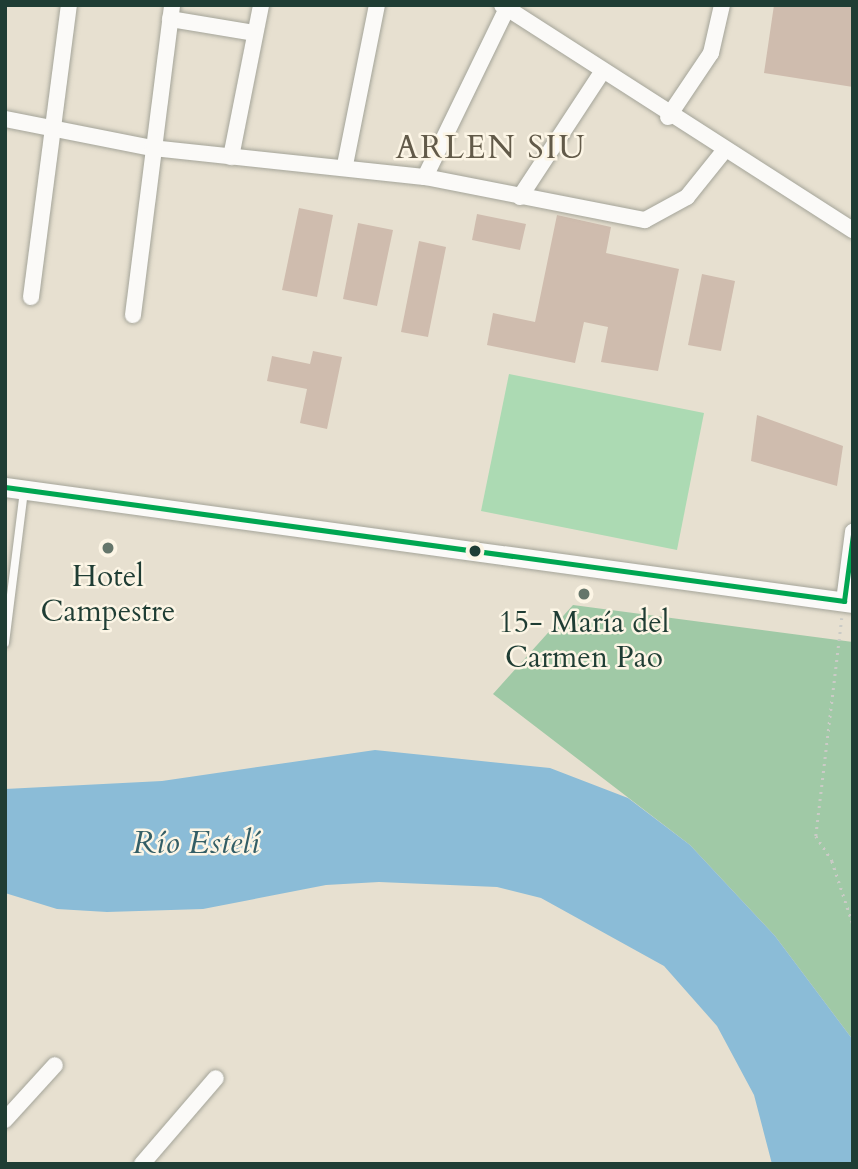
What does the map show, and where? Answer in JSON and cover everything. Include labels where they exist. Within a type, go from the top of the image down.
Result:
[{"type":"street","points":[[31,297],[57,129],[69,5]]},
{"type":"street","points":[[231,157],[261,5]]},
{"type":"street","points":[[345,164],[377,5]]},
{"type":"street","points":[[668,117],[711,53],[722,5]]},
{"type":"street","points":[[425,177],[504,7],[668,117],[853,230]]},
{"type":"street","points":[[133,315],[171,12],[255,33]]},
{"type":"street","points":[[520,197],[602,72]]},
{"type":"street","points":[[5,118],[152,148],[231,157],[345,164],[645,220],[687,197],[724,151]]},
{"type":"street","points":[[15,489],[848,602],[853,532]]},
{"type":"street","points":[[5,1120],[55,1065]]},
{"type":"street","points":[[142,1164],[216,1078]]},
{"type":"lane","points":[[5,643],[15,489]]},
{"type":"path","points":[[848,602],[816,836],[832,861],[853,924]]},
{"type":"green space","points":[[509,374],[704,413],[677,550],[481,511]]},
{"type":"green space","points":[[573,605],[853,642],[853,1040],[775,936],[690,845],[493,694]]},
{"type":"water","name":"Río Estelí","points":[[375,750],[550,768],[628,798],[690,845],[775,936],[853,1040],[853,1164],[772,1164],[754,1095],[717,1026],[664,966],[541,898],[497,887],[379,882],[326,885],[203,909],[107,912],[57,909],[5,893],[5,789],[162,781]]},
{"type":"building","points":[[774,5],[853,5],[853,87],[764,73]]},
{"type":"building","points":[[299,208],[333,215],[317,297],[282,290]]},
{"type":"building","points":[[477,214],[526,224],[520,250],[472,240]]},
{"type":"building","points":[[557,215],[611,227],[606,253],[679,269],[658,371],[601,362],[608,327],[584,322],[575,363],[487,345],[493,313],[535,322]]},
{"type":"building","points":[[358,223],[393,230],[377,306],[343,299]]},
{"type":"building","points":[[419,241],[446,247],[428,337],[401,332]]},
{"type":"building","points":[[702,274],[735,281],[721,351],[688,345]]},
{"type":"building","points":[[313,351],[342,357],[327,429],[300,423],[307,389],[267,381],[272,356],[310,364]]},
{"type":"building","points":[[757,415],[843,446],[837,486],[751,461]]},
{"type":"transit line","points":[[5,487],[844,601]]},
{"type":"transit line","points":[[844,601],[853,534]]},
{"type":"place","name":"Hotel Campestre","points":[[108,548]]},
{"type":"place","name":"15- María del Carmen Pao","points":[[584,594]]},
{"type":"district","name":"ARLEN SIU","points":[[491,148]]}]
